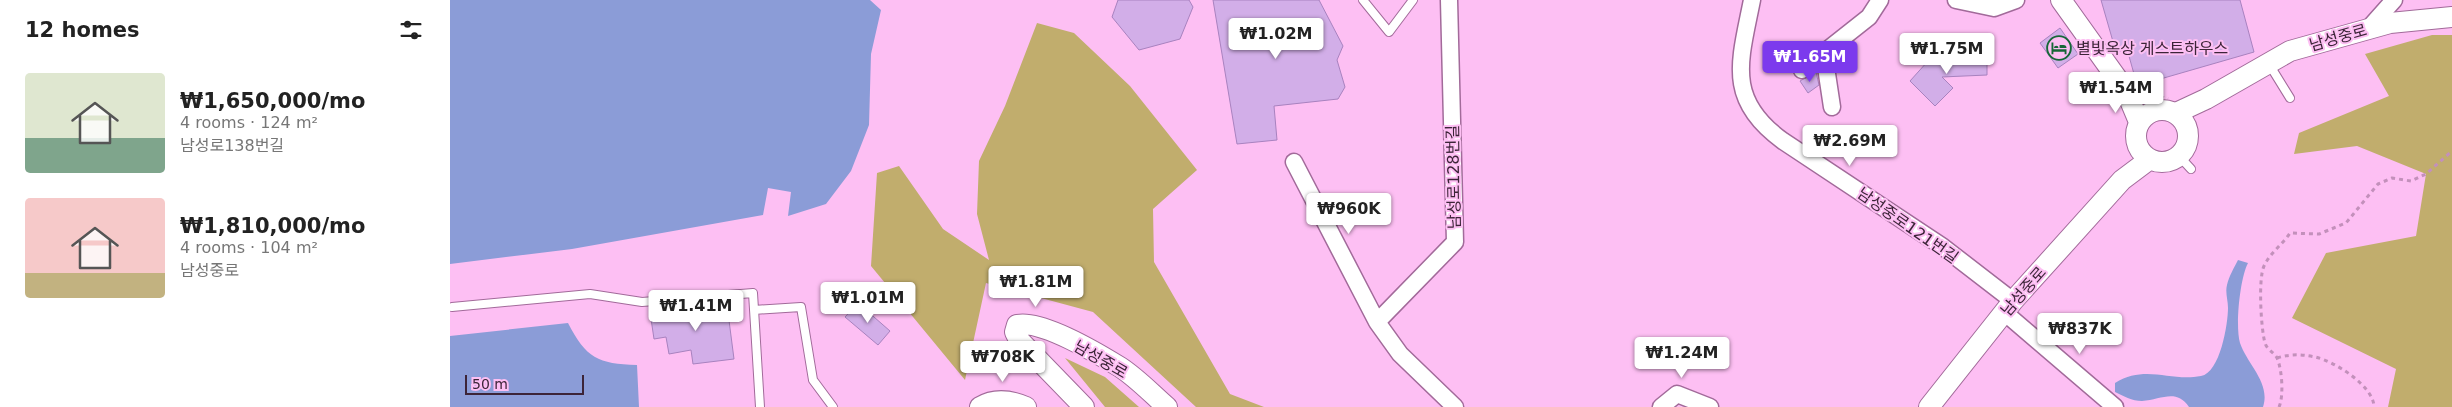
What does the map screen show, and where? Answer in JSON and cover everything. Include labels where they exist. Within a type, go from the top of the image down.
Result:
[{"type":"street","name":"남성로128번길","points":[[1377,322],[1454,242],[1449,0]]},
{"type":"street","name":"남성중로121번길","points":[[1752,0],[1740,60],[1740,79],[1748,104],[1769,131],[1943,248],[2116,407]]},
{"type":"street","points":[[1802,70],[1868,17],[1880,0]]},
{"type":"street","points":[[1956,0],[1994,8],[2016,0]]},
{"type":"street","points":[[2061,0],[2133,90],[2146,117]]},
{"type":"street","points":[[2369,28],[2394,0]]},
{"type":"street","name":"남성중로","points":[[2178,112],[2206,99],[2290,52],[2390,23],[2452,17]]},
{"type":"street","points":[[1824,54],[1832,107]]},
{"type":"street","points":[[2168,110],[2178,112],[2188,141],[2185,163],[2165,162],[2144,154],[2135,136],[2146,117],[2168,110]]},
{"type":"street","name":"남성중로","points":[[1929,407],[2008,306],[2144,154]]},
{"type":"street","points":[[1294,162],[1377,322],[1400,354],[1455,407]]},
{"type":"street","name":"남성중로","points":[[1084,407],[1019,340],[1015,332],[1017,325],[1036,326],[1096,354],[1121,368],[1167,407]]},
{"type":"street","points":[[1660,407],[1677,394],[1710,407]]},
{"type":"street","points":[[980,407],[989,402],[1000,400],[1026,407]]},
{"type":"lane","points":[[1363,0],[1389,32],[1413,0]]},
{"type":"lane","points":[[2269,64],[2290,98]]},
{"type":"lane","points":[[452,307],[590,294],[642,302],[753,293],[760,407]]},
{"type":"lane","points":[[754,310],[801,306],[813,380],[833,407]]},
{"type":"path","points":[[2133,90],[2178,112]]},
{"type":"path","points":[[2279,407],[2283,385],[2277,358],[2265,342],[2260,292],[2260,276],[2270,255],[2280,247],[2290,233],[2319,234],[2346,223],[2378,184],[2392,178],[2412,181],[2426,174],[2452,151]]},
{"type":"path","points":[[2277,358],[2289,354],[2304,355],[2334,365],[2363,386],[2372,396],[2374,407]]},
{"type":"shaded area","points":[[1037,23],[1074,33],[1130,86],[1197,170],[1153,209],[1154,262],[1230,394],[1264,407],[1196,407],[1093,312],[986,283],[965,380],[871,266],[877,173],[899,166],[943,229],[989,260],[977,214],[979,161],[1005,106]]},
{"type":"shaded area","points":[[2432,35],[2452,35],[2452,407],[2388,407],[2396,369],[2292,318],[2326,253],[2416,236],[2426,174],[2357,146],[2294,154],[2299,133],[2389,96],[2365,54]]},
{"type":"shaded area","points":[[1065,358],[1105,377],[1139,407],[1105,407]]},
{"type":"water","points":[[450,0],[870,0],[881,10],[871,54],[869,125],[851,171],[826,204],[788,216],[791,192],[768,188],[763,215],[572,249],[450,264]]},
{"type":"water","points":[[2238,260],[2248,263],[2243,279],[2238,314],[2240,343],[2264,390],[2263,407],[2189,407],[2184,401],[2173,396],[2138,401],[2115,392],[2115,383],[2126,377],[2148,374],[2190,377],[2208,373],[2222,347],[2228,315],[2226,288]]},
{"type":"water","points":[[568,323],[581,344],[595,357],[612,363],[637,365],[639,407],[450,407],[450,336]]},
{"type":"building","points":[[1118,0],[1189,0],[1193,7],[1180,39],[1139,50],[1112,17]]},
{"type":"building","points":[[1213,0],[1319,0],[1343,46],[1337,60],[1345,87],[1338,99],[1274,106],[1277,140],[1237,144]]},
{"type":"building","points":[[2101,0],[2240,0],[2254,52],[2143,84],[2140,73],[2134,74],[2127,49],[2116,52]]},
{"type":"building","name":"별빛옥상 게스트하우스","points":[[2060,28],[2078,54],[2058,68],[2040,43]]},
{"type":"building","points":[[1973,50],[1987,50],[1987,75],[1942,77],[1953,88],[1935,106],[1910,81],[1928,61],[1972,62]]},
{"type":"building","points":[[1816,72],[1819,85],[1808,93],[1800,81]]},
{"type":"building","points":[[858,303],[890,331],[878,345],[845,317]]},
{"type":"building","points":[[727,305],[734,359],[693,364],[691,350],[669,354],[666,337],[654,339],[650,312]]},
{"type":"place","name":"별빛옥상 게스트하우스","points":[[2059,48]]}]
